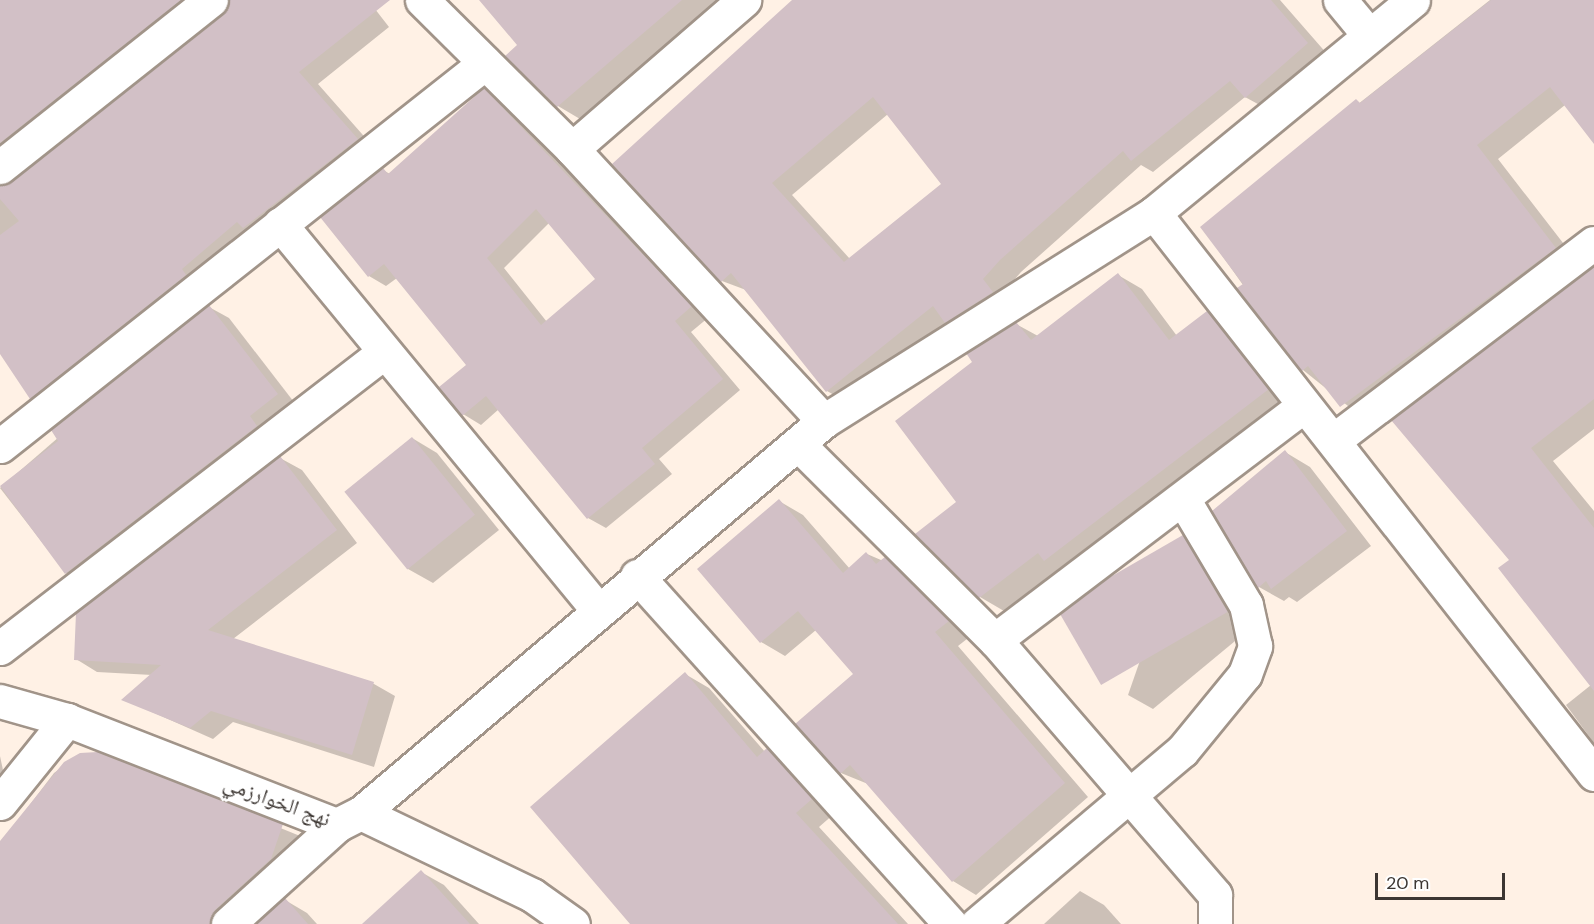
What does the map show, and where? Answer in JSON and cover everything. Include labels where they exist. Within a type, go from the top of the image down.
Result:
[{"type":"street","points":[[0,167],[211,0]]},
{"type":"street","points":[[422,0],[572,149],[824,421]]},
{"type":"street","points":[[572,149],[744,0]]},
{"type":"street","points":[[1340,0],[1369,35]]},
{"type":"street","points":[[228,924],[349,819],[824,421],[1154,213],[1413,0]]},
{"type":"street","points":[[0,446],[485,63]]},
{"type":"street","points":[[1154,213],[1303,406],[1334,440],[1594,774]]},
{"type":"street","points":[[280,224],[383,353],[598,610]]},
{"type":"street","points":[[1334,440],[1594,243]]},
{"type":"street","points":[[0,648],[383,353]]},
{"type":"street","points":[[995,640],[1303,406]]},
{"type":"street","points":[[798,444],[995,640],[1215,895],[1215,924]]},
{"type":"street","points":[[977,924],[1127,793],[1182,751],[1245,674],[1255,646],[1246,604],[1183,499]]},
{"type":"street","points":[[637,576],[950,924]]},
{"type":"street","name":"نهج الخوارزمي","points":[[0,701],[67,720],[349,819],[532,895],[573,924]]},
{"type":"street","points":[[0,803],[67,720]]},
{"type":"building","points":[[0,0],[181,0],[0,143]]},
{"type":"building","points":[[229,0],[390,0],[299,72],[358,139],[243,228],[237,222],[182,269],[186,275],[30,399],[0,354],[0,235],[19,221],[0,199],[0,185],[12,182],[223,15]]},
{"type":"building","points":[[479,0],[682,0],[557,107],[505,56],[517,45]]},
{"type":"building","points":[[792,0],[1271,0],[1308,43],[1245,98],[1230,81],[1131,161],[1123,151],[1000,260],[983,279],[993,292],[945,323],[933,306],[826,392],[731,273],[721,282],[612,164]],"holes":[[[873,97],[941,184],[844,262],[772,183]]]},
{"type":"building","points":[[1491,0],[1594,0],[1594,144],[1550,87],[1477,145],[1556,248],[1340,407],[1308,366],[1302,371],[1237,288],[1243,284],[1200,227],[1356,99],[1360,103]]},
{"type":"building","points":[[484,88],[692,306],[675,321],[723,379],[642,448],[655,464],[587,519],[486,396],[462,416],[439,387],[466,365],[384,264],[368,277],[320,217],[383,168],[388,174]],"holes":[[[536,209],[595,279],[541,325],[487,258]]]},
{"type":"building","points":[[1594,267],[1594,399],[1531,448],[1594,528],[1594,691],[1498,568],[1509,560],[1391,420]]},
{"type":"building","points":[[1118,273],[1169,340],[1207,311],[1269,389],[1044,561],[1038,553],[979,598],[915,534],[956,502],[895,421],[972,362],[966,353],[1016,322],[1031,340]]},
{"type":"building","points":[[209,305],[278,394],[250,416],[257,426],[65,574],[0,486],[58,441],[51,430]]},
{"type":"building","points":[[412,437],[475,515],[407,569],[344,492]]},
{"type":"building","points":[[1285,450],[1347,531],[1271,589],[1266,581],[1258,588],[1212,511]]},
{"type":"building","points":[[280,456],[337,530],[208,630],[374,682],[352,755],[211,711],[190,728],[121,700],[161,665],[74,660],[76,613]]},
{"type":"building","points":[[779,499],[843,573],[866,552],[876,564],[885,557],[949,621],[935,632],[1065,783],[952,882],[850,765],[840,774],[795,724],[853,674],[798,611],[760,643],[697,569]]},
{"type":"building","points":[[1183,535],[1228,612],[1101,685],[1057,608]]},
{"type":"building","points":[[685,672],[757,757],[767,748],[812,799],[796,813],[898,924],[630,924],[530,807]]},
{"type":"building","points":[[98,752],[283,824],[271,859],[215,910],[210,924],[0,924],[0,841],[64,762],[80,753]]},
{"type":"building","points":[[421,870],[470,924],[362,924]]},
{"type":"building","points":[[285,898],[308,924],[256,924]]}]
